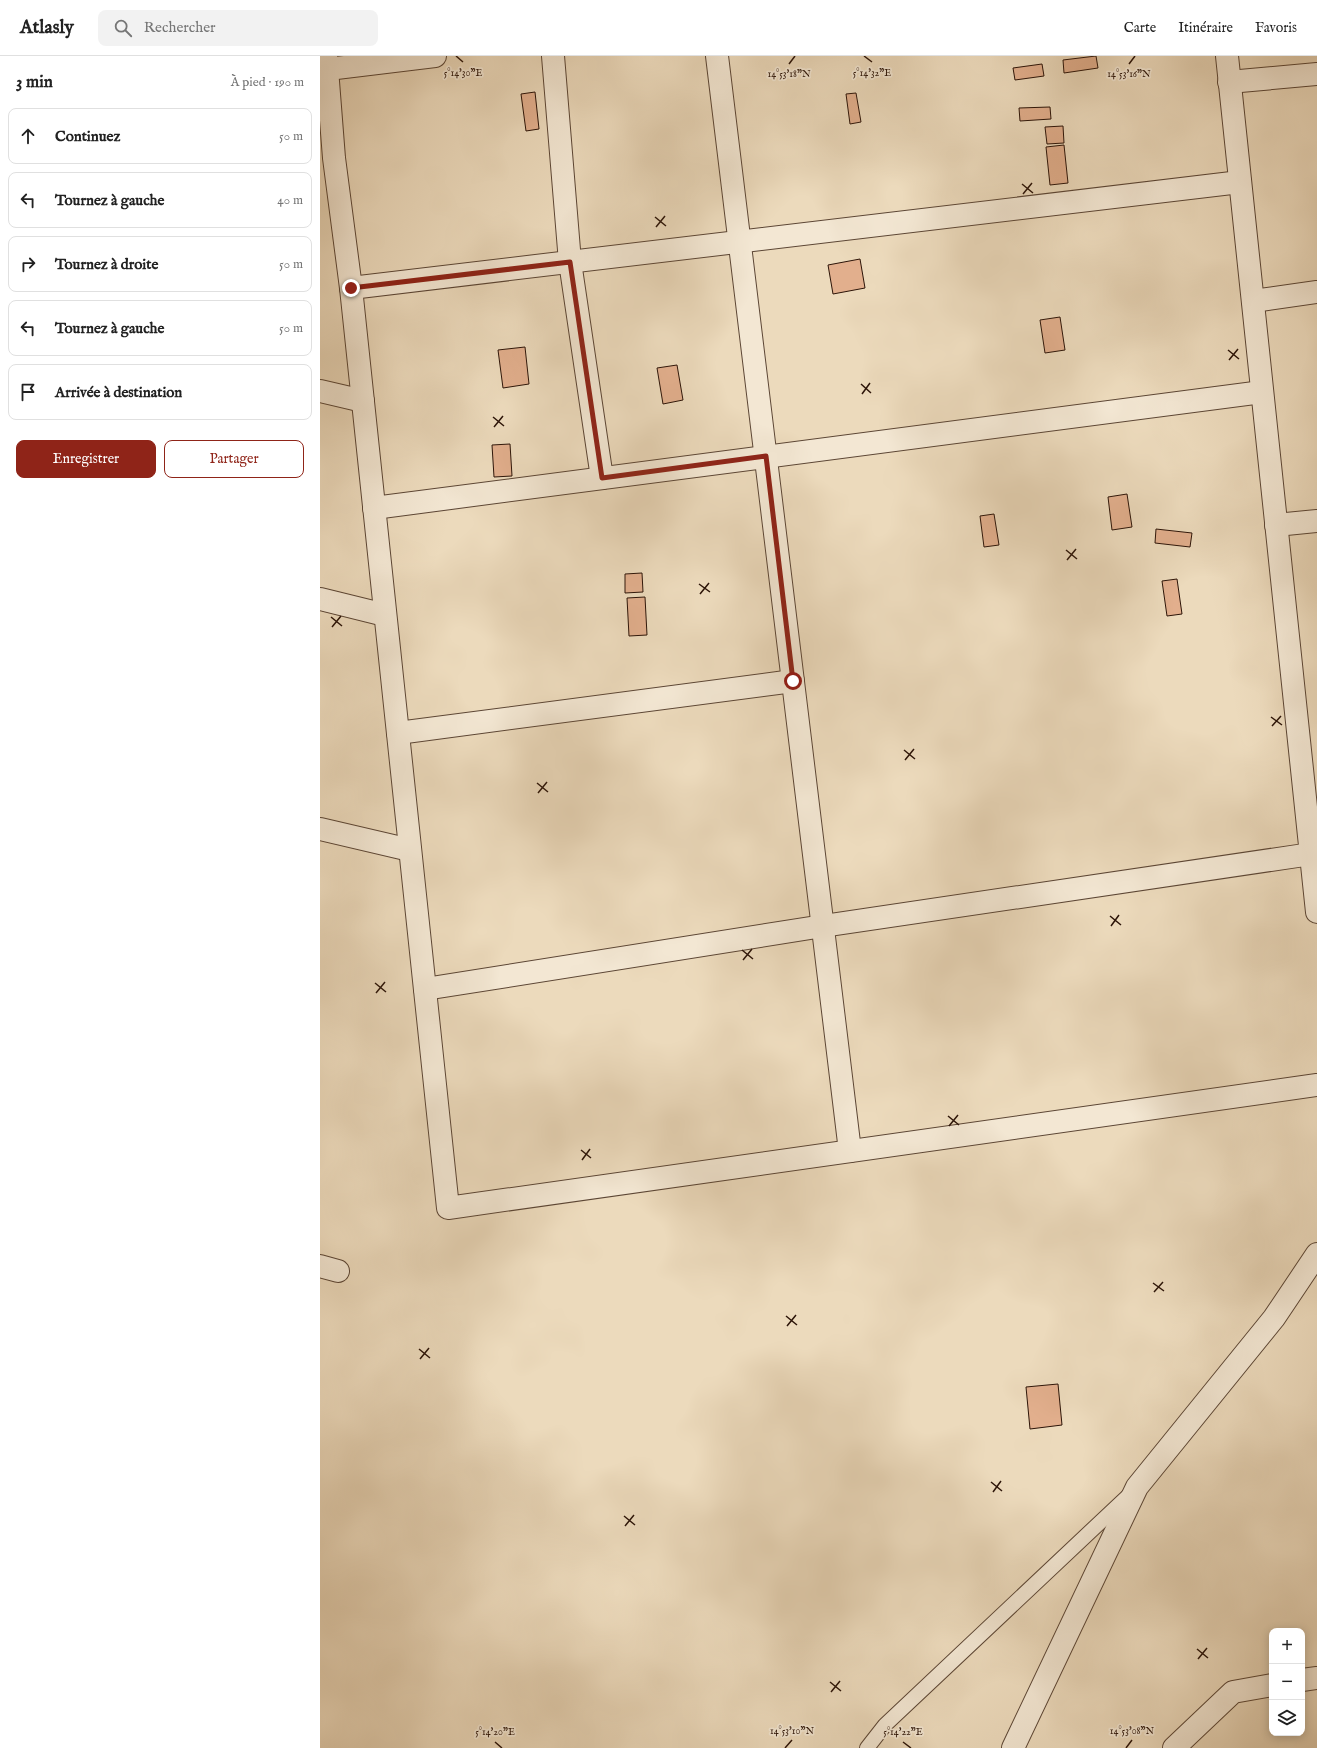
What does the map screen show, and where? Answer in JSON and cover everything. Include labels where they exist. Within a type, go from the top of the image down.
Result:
[{"type":"street","points":[[435,56],[327,62],[327,156],[351,288],[448,1208],[1317,1085]]},
{"type":"street","points":[[553,56],[570,262],[602,478]]},
{"type":"street","points":[[717,56],[850,1151]]},
{"type":"street","points":[[1227,56],[1276,525],[1308,750],[1311,854],[1317,912]]},
{"type":"street","points":[[1229,82],[1317,74]]},
{"type":"street","points":[[351,288],[1240,182]]},
{"type":"street","points":[[1252,301],[1317,292]]},
{"type":"street","points":[[320,391],[363,401]]},
{"type":"street","points":[[374,508],[1262,392]]},
{"type":"street","points":[[1276,525],[1317,521]]},
{"type":"street","points":[[320,599],[386,615]]},
{"type":"street","points":[[398,733],[793,681]]},
{"type":"street","points":[[320,829],[410,850]]},
{"type":"street","points":[[425,989],[823,926],[1311,854]]},
{"type":"street","points":[[1013,1748],[1137,1487],[1274,1318],[1317,1254]]},
{"type":"street","points":[[1305,1680],[1317,1678]]},
{"type":"street","points":[[1174,1748],[1233,1692],[1269,1686]]},
{"type":"lane","points":[[867,1748],[885,1725],[1137,1487]]},
{"type":"building","points":[[1096,56],[1098,68],[1064,73],[1063,60]]},
{"type":"building","points":[[1042,64],[1044,76],[1015,80],[1013,68]]},
{"type":"building","points":[[535,92],[539,129],[526,131],[521,94]]},
{"type":"building","points":[[856,93],[861,122],[850,124],[846,94]]},
{"type":"building","points":[[1050,107],[1051,119],[1020,121],[1019,108]]},
{"type":"building","points":[[1063,126],[1064,143],[1047,144],[1045,127]]},
{"type":"building","points":[[1064,145],[1068,183],[1050,185],[1046,147]]},
{"type":"building","points":[[860,259],[865,288],[833,294],[828,265]]},
{"type":"building","points":[[1060,317],[1065,350],[1045,353],[1040,320]]},
{"type":"building","points":[[525,347],[529,384],[503,388],[498,350]]},
{"type":"building","points":[[677,365],[683,400],[663,404],[657,368]]},
{"type":"building","points":[[510,444],[512,476],[494,477],[492,445]]},
{"type":"building","points":[[1127,494],[1132,527],[1112,530],[1108,497]]},
{"type":"building","points":[[994,514],[999,545],[984,547],[980,516]]},
{"type":"building","points":[[1156,529],[1192,533],[1190,547],[1155,543]]},
{"type":"building","points":[[642,573],[643,592],[625,593],[625,574]]},
{"type":"building","points":[[1177,579],[1182,614],[1167,616],[1162,581]]},
{"type":"building","points":[[645,597],[647,635],[629,636],[627,598]]},
{"type":"building","points":[[1058,1384],[1062,1425],[1030,1429],[1026,1387]]},
{"type":"route","points":[[351,288],[570,262],[602,478],[766,456],[793,681]]}]
